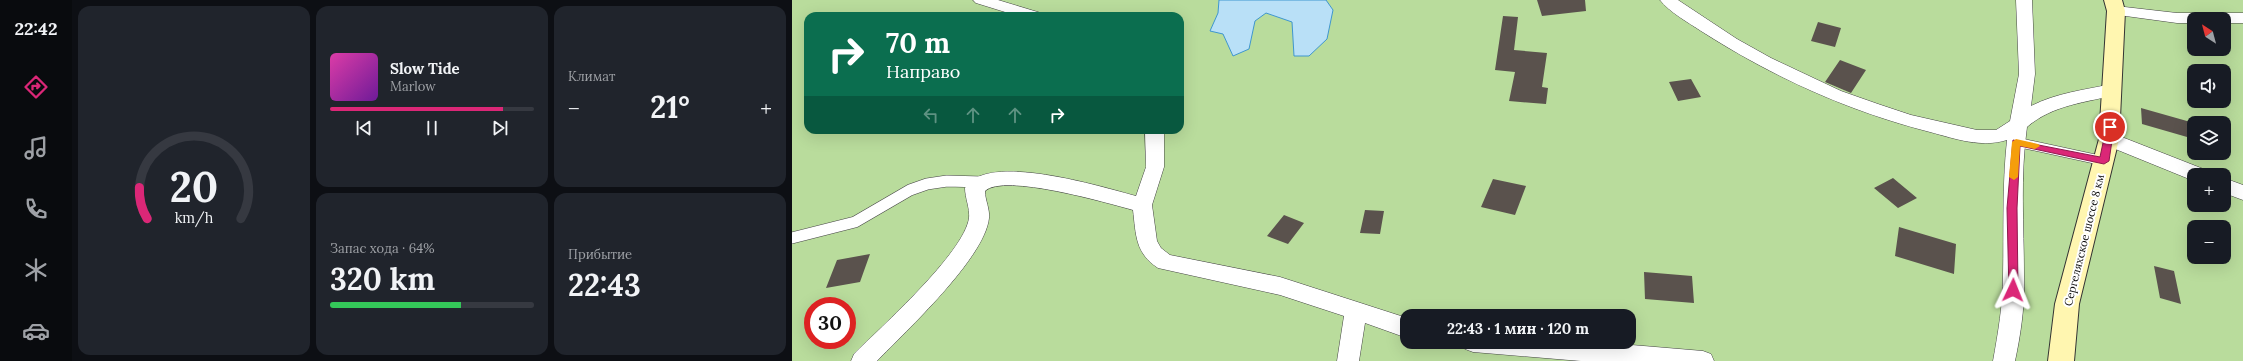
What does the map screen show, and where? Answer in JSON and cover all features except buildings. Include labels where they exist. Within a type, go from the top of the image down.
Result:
[{"type":"main road","name":"Сергеляхское шоссе 8 км","points":[[2061,361],[2068,304],[2109,139],[2114,5]]},
{"type":"street","points":[[981,0],[1022,12]]},
{"type":"street","points":[[1668,0],[1694,20],[1756,57],[1813,84],[1890,115],[1976,137],[1996,137],[2020,123],[2036,110],[2063,101],[2112,90]]},
{"type":"street","points":[[2004,361],[2010,331],[2014,277],[2012,208],[2016,142],[2027,74],[2024,0]]},
{"type":"street","points":[[2114,5],[2178,18],[2243,18]]},
{"type":"street","points":[[1154,134],[1155,167],[1142,205],[1147,241],[1153,254],[1165,262],[1280,286],[1400,326]]},
{"type":"street","points":[[2109,139],[2187,170]]},
{"type":"street","points":[[862,361],[936,286],[973,238],[979,218],[975,188],[982,182],[998,178],[1065,184],[1142,205]]},
{"type":"street","points":[[2231,188],[2243,193]]},
{"type":"street","points":[[1348,361],[1356,310]]},
{"type":"street","points":[[1557,349],[1703,361]]},
{"type":"lane","points":[[2016,142],[2104,161]]},
{"type":"lane","points":[[792,238],[848,225],[864,218],[908,192],[927,184],[944,182],[982,182]]},
{"type":"green space","points":[[792,0],[2243,0],[2243,361],[792,361]]},
{"type":"water","points":[[1219,0],[1326,0],[1333,10],[1327,39],[1309,56],[1294,56],[1292,22],[1266,13],[1255,21],[1249,49],[1233,56],[1223,34],[1210,31],[1218,13]]},
{"type":"slow traffic","points":[[2014,177],[2016,142],[2035,146]]},
{"type":"route","points":[[2013,290],[2012,208],[2016,142],[2104,161],[2110,127]]}]
